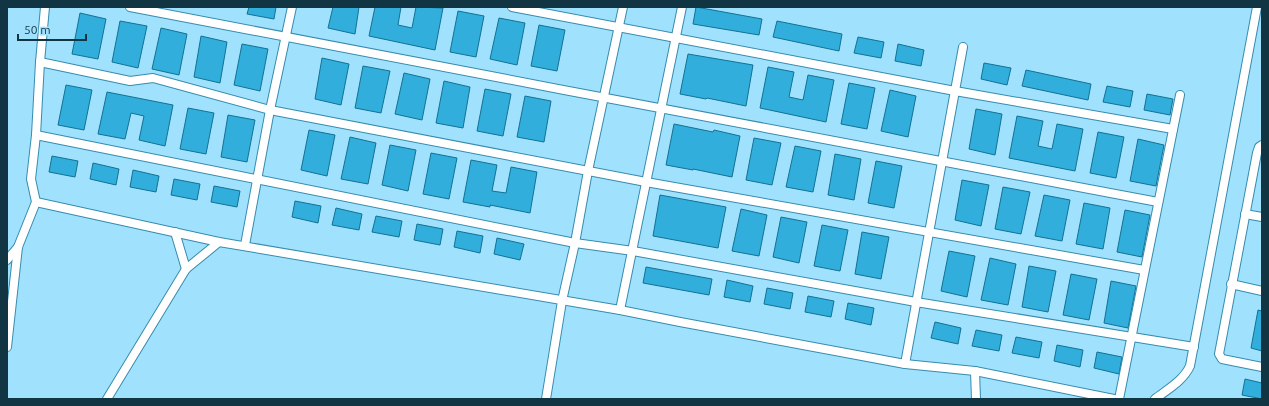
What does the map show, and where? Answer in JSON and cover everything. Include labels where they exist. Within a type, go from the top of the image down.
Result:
[{"type":"street","points":[[7,260],[18,246],[36,202],[31,178],[36,135],[45,7]]},
{"type":"street","points":[[130,7],[286,38],[942,160],[1158,202]]},
{"type":"street","points":[[245,245],[256,179],[292,7]]},
{"type":"street","points":[[512,7],[955,92],[1173,129]]},
{"type":"street","points":[[546,399],[562,301],[623,7]]},
{"type":"street","points":[[620,310],[682,7]]},
{"type":"street","points":[[1155,399],[1180,380],[1187,373],[1190,366],[1258,28],[1257,7]]},
{"type":"street","points":[[905,364],[963,47]]},
{"type":"street","points":[[40,62],[130,81],[153,78],[270,110],[646,182],[1144,270]]},
{"type":"street","points":[[1119,399],[1180,95]]},
{"type":"street","points":[[36,135],[575,243],[633,251],[916,302],[1194,347]]},
{"type":"street","points":[[1262,145],[1256,153],[1219,354],[1220,357],[1227,360],[1262,367]]},
{"type":"street","points":[[36,202],[219,242],[245,245],[620,310],[905,364],[975,371],[1114,399]]},
{"type":"street","points":[[1245,214],[1262,217]]},
{"type":"street","points":[[175,232],[186,269]]},
{"type":"street","points":[[107,399],[186,269],[219,242]]},
{"type":"street","points":[[7,347],[18,246]]},
{"type":"street","points":[[1231,284],[1262,291]]},
{"type":"street","points":[[975,371],[976,399]]},
{"type":"building","points":[[249,7],[276,7],[274,19],[247,14]]},
{"type":"building","points":[[333,7],[359,7],[355,34],[328,28]]},
{"type":"building","points":[[375,7],[401,7],[398,25],[412,28],[416,7],[443,8],[435,50],[369,36]]},
{"type":"building","points":[[696,7],[762,19],[759,35],[693,24]]},
{"type":"building","points":[[458,11],[484,16],[476,57],[450,52]]},
{"type":"building","points":[[80,13],[106,19],[98,59],[72,54]]},
{"type":"building","points":[[499,18],[525,23],[517,65],[490,59]]},
{"type":"building","points":[[120,21],[147,26],[138,68],[112,62]]},
{"type":"building","points":[[777,21],[842,34],[839,51],[773,37]]},
{"type":"building","points":[[539,25],[565,30],[557,71],[531,66]]},
{"type":"building","points":[[161,28],[187,34],[179,75],[152,69]]},
{"type":"building","points":[[201,36],[227,42],[220,83],[194,77]]},
{"type":"building","points":[[858,37],[884,42],[881,58],[854,53]]},
{"type":"building","points":[[242,44],[268,49],[260,91],[234,85]]},
{"type":"building","points":[[898,44],[924,50],[921,66],[895,61]]},
{"type":"building","points":[[688,54],[753,65],[746,106],[680,94]]},
{"type":"building","points":[[322,58],[349,64],[341,105],[315,99]]},
{"type":"building","points":[[984,63],[1011,68],[1007,85],[981,79]]},
{"type":"building","points":[[363,66],[390,71],[381,113],[355,108]]},
{"type":"building","points":[[768,67],[794,72],[789,97],[803,100],[808,75],[834,80],[826,122],[760,108]]},
{"type":"building","points":[[1026,70],[1091,84],[1088,100],[1022,86]]},
{"type":"building","points":[[404,73],[430,79],[422,120],[395,114]]},
{"type":"building","points":[[444,81],[470,87],[463,128],[436,123]]},
{"type":"building","points":[[849,83],[875,88],[867,129],[841,124]]},
{"type":"building","points":[[66,85],[92,90],[84,130],[58,125]]},
{"type":"building","points":[[1107,86],[1133,91],[1130,107],[1103,102]]},
{"type":"building","points":[[485,89],[511,94],[503,136],[477,131]]},
{"type":"building","points":[[890,90],[916,96],[908,137],[881,131]]},
{"type":"building","points":[[107,92],[173,105],[165,146],[139,140],[144,116],[131,113],[125,139],[98,134]]},
{"type":"building","points":[[1147,94],[1173,99],[1170,115],[1144,110]]},
{"type":"building","points":[[525,96],[551,101],[544,142],[517,137]]},
{"type":"building","points":[[188,108],[214,113],[206,154],[180,149]]},
{"type":"building","points":[[976,109],[1002,114],[995,155],[969,149]]},
{"type":"building","points":[[228,115],[255,120],[247,162],[221,157]]},
{"type":"building","points":[[1017,116],[1043,121],[1038,146],[1052,149],[1057,124],[1083,129],[1075,171],[1009,158]]},
{"type":"building","points":[[674,124],[713,132],[714,130],[740,136],[732,177],[666,165]]},
{"type":"building","points":[[309,130],[335,135],[327,176],[301,170]]},
{"type":"building","points":[[1098,132],[1124,137],[1116,178],[1090,173]]},
{"type":"building","points":[[350,137],[376,143],[368,184],[341,179]]},
{"type":"building","points":[[754,138],[781,143],[772,185],[746,180]]},
{"type":"building","points":[[1138,139],[1164,145],[1156,186],[1130,181]]},
{"type":"building","points":[[390,145],[416,150],[408,191],[382,185]]},
{"type":"building","points":[[795,146],[821,151],[813,192],[786,187]]},
{"type":"building","points":[[431,153],[457,158],[449,199],[423,194]]},
{"type":"building","points":[[835,154],[861,159],[854,200],[828,195]]},
{"type":"building","points":[[52,156],[78,161],[75,177],[49,172]]},
{"type":"building","points":[[471,160],[497,165],[492,191],[506,193],[511,167],[537,172],[530,213],[490,205],[490,207],[463,202]]},
{"type":"building","points":[[876,161],[902,166],[894,208],[868,203]]},
{"type":"building","points":[[93,163],[119,169],[116,185],[90,179]]},
{"type":"building","points":[[133,170],[159,176],[156,192],[130,187]]},
{"type":"building","points":[[174,179],[200,184],[197,200],[171,195]]},
{"type":"building","points":[[962,180],[989,185],[981,226],[955,220]]},
{"type":"building","points":[[214,186],[240,191],[237,207],[211,202]]},
{"type":"building","points":[[1003,187],[1030,192],[1021,234],[995,229]]},
{"type":"building","points":[[660,195],[726,207],[718,248],[653,236]]},
{"type":"building","points":[[1044,195],[1070,200],[1062,241],[1035,236]]},
{"type":"building","points":[[295,201],[321,206],[318,223],[292,217]]},
{"type":"building","points":[[1084,203],[1110,208],[1103,249],[1076,244]]},
{"type":"building","points":[[336,208],[362,214],[359,230],[332,225]]},
{"type":"building","points":[[741,209],[767,215],[759,256],[732,251]]},
{"type":"building","points":[[1125,210],[1150,215],[1142,257],[1117,252]]},
{"type":"building","points":[[376,216],[402,221],[399,237],[372,232]]},
{"type":"building","points":[[781,217],[807,222],[799,263],[773,257]]},
{"type":"building","points":[[417,224],[443,229],[440,245],[414,240]]},
{"type":"building","points":[[822,225],[848,230],[840,271],[814,266]]},
{"type":"building","points":[[457,231],[483,236],[480,253],[454,247]]},
{"type":"building","points":[[862,232],[889,237],[881,279],[855,274]]},
{"type":"building","points":[[497,238],[524,244],[520,260],[494,254]]},
{"type":"building","points":[[949,251],[975,256],[967,297],[941,291]]},
{"type":"building","points":[[990,258],[1016,264],[1008,305],[981,300]]},
{"type":"building","points":[[1029,266],[1056,271],[1048,312],[1022,307]]},
{"type":"building","points":[[646,267],[712,279],[709,295],[643,283]]},
{"type":"building","points":[[1071,274],[1097,279],[1089,320],[1063,315]]},
{"type":"building","points":[[727,280],[753,286],[750,302],[724,297]]},
{"type":"building","points":[[1111,281],[1136,286],[1128,328],[1104,323]]},
{"type":"building","points":[[767,288],[793,293],[790,309],[764,304]]},
{"type":"building","points":[[808,296],[834,301],[831,317],[805,312]]},
{"type":"building","points":[[848,303],[874,308],[871,325],[845,319]]},
{"type":"building","points":[[1258,310],[1262,311],[1262,351],[1251,348]]},
{"type":"building","points":[[935,322],[961,328],[958,344],[931,338]]},
{"type":"building","points":[[976,330],[1002,335],[999,351],[972,346]]},
{"type":"building","points":[[1016,337],[1042,342],[1039,358],[1012,353]]},
{"type":"building","points":[[1057,345],[1083,350],[1080,367],[1054,361]]},
{"type":"building","points":[[1097,352],[1122,357],[1119,374],[1094,368]]},
{"type":"building","points":[[1245,379],[1262,383],[1262,399],[1242,395]]}]
